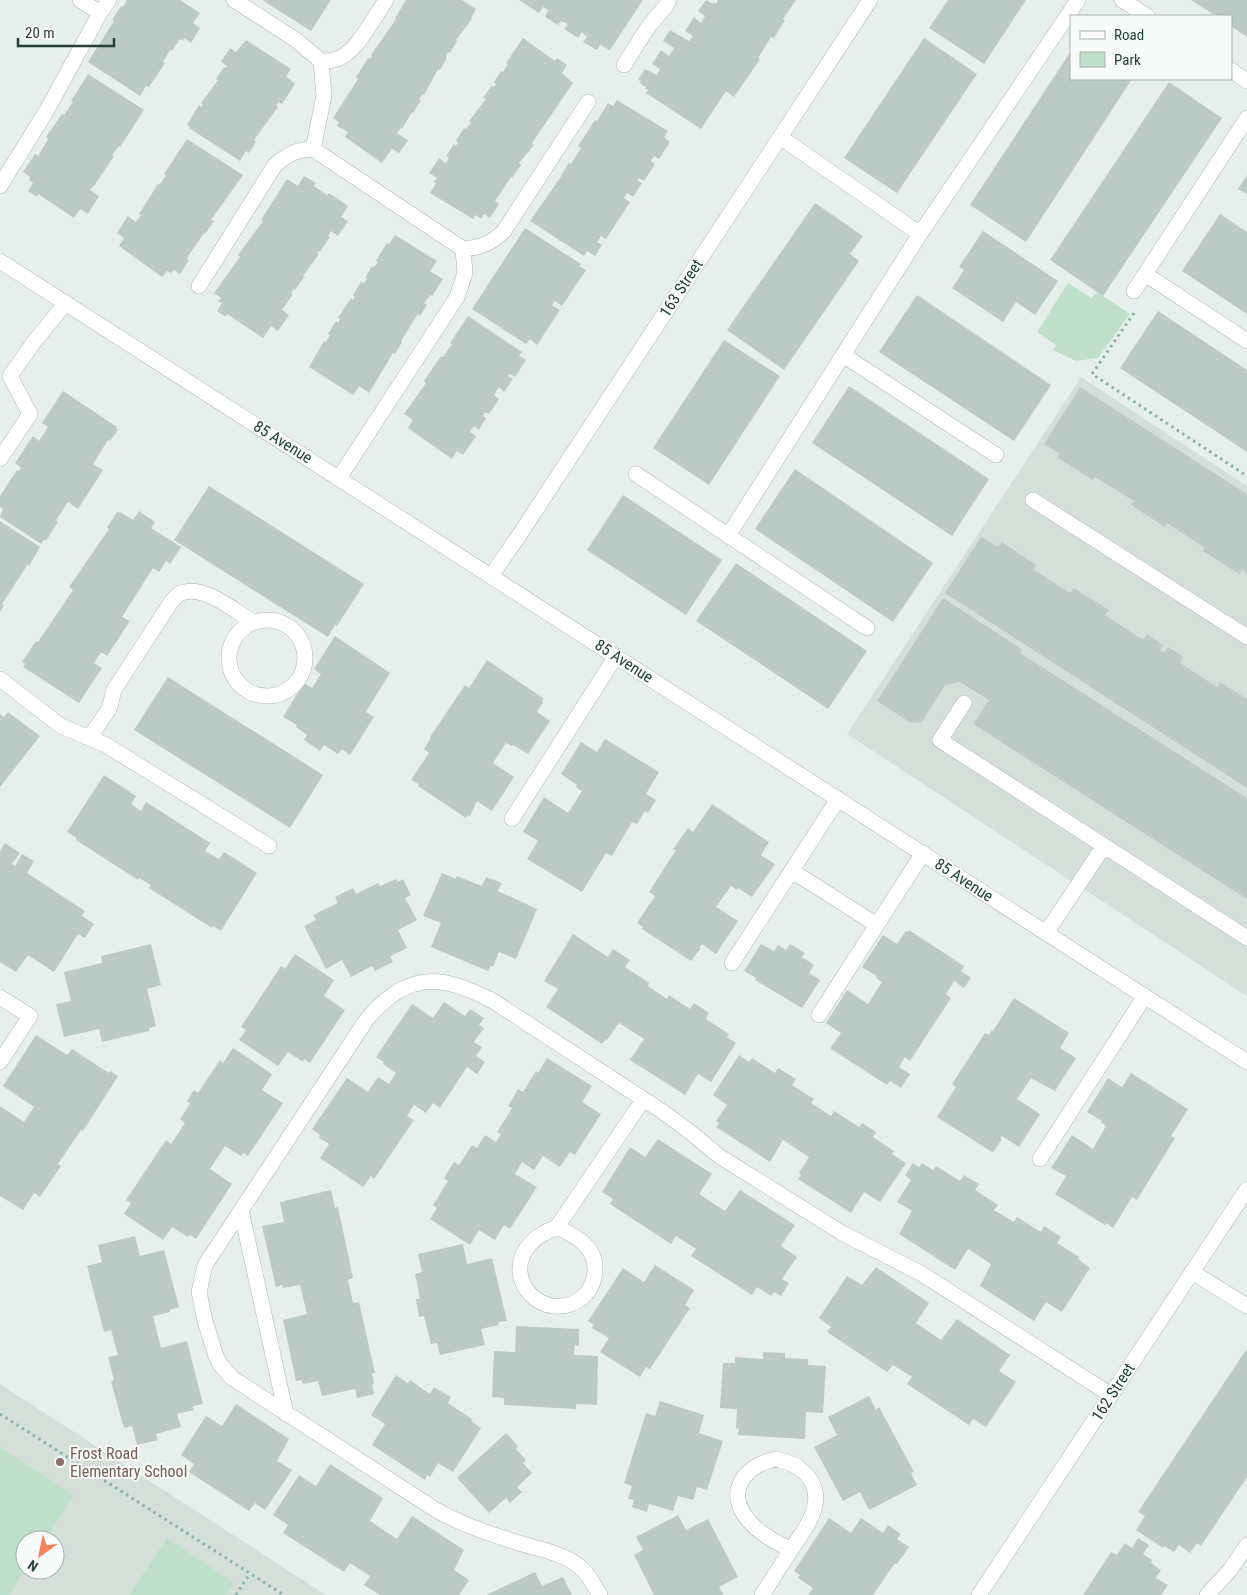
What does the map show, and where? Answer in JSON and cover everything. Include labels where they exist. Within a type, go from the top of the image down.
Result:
[{"type":"street","points":[[80,0],[100,12]]},
{"type":"street","points":[[0,186],[47,110],[100,12],[109,0]]},
{"type":"street","points":[[234,0],[296,40],[322,61],[324,96],[313,149]]},
{"type":"street","points":[[322,61],[334,60],[350,51],[363,36],[386,0]]},
{"type":"street","points":[[624,66],[648,27],[669,0]]},
{"type":"street","name":"163 Street","points":[[491,576],[870,0]]},
{"type":"street","points":[[728,536],[920,234],[1078,0]]},
{"type":"street","points":[[1122,0],[1145,15]]},
{"type":"street","points":[[1232,71],[1247,81]]},
{"type":"street","points":[[199,286],[275,165],[291,153],[305,149],[313,149],[463,249],[486,245],[504,231],[588,102]]},
{"type":"street","points":[[1134,291],[1247,118]]},
{"type":"street","points":[[780,137],[920,234]]},
{"type":"street","points":[[339,478],[457,297],[465,273],[463,249]]},
{"type":"street","name":"85 Avenue","points":[[0,261],[1247,1062]]},
{"type":"street","points":[[1145,274],[1247,341]]},
{"type":"street","points":[[0,459],[30,414],[5,376],[65,304]]},
{"type":"street","points":[[843,355],[996,455]]},
{"type":"street","points":[[636,474],[867,628]]},
{"type":"street","points":[[1033,500],[1247,637]]},
{"type":"street","points":[[90,737],[109,709],[114,690],[171,602],[180,594],[190,591],[210,596],[253,622],[278,621],[290,627],[304,647],[305,660],[303,672],[296,683],[286,691],[274,695],[261,695],[250,691],[240,684],[232,674],[229,662],[230,649],[234,638],[242,629],[253,622]]},
{"type":"street","points":[[512,819],[616,656]]},
{"type":"street","points":[[0,679],[61,726],[106,745],[269,846]]},
{"type":"street","points":[[964,703],[940,740],[1247,938]]},
{"type":"street","points":[[732,963],[838,799]]},
{"type":"street","points":[[1046,933],[1104,846]]},
{"type":"street","points":[[818,1015],[923,853]]},
{"type":"street","points":[[792,871],[877,926]]},
{"type":"street","points":[[600,1595],[587,1574],[573,1562],[555,1554],[451,1519],[232,1378],[216,1356],[205,1321],[199,1292],[202,1274],[210,1258],[367,1019],[378,1006],[401,988],[415,983],[449,983],[467,988],[493,1001],[678,1122],[719,1156],[842,1233],[922,1274],[1112,1395]]},
{"type":"street","points":[[1040,1159],[1145,996]]},
{"type":"street","points":[[0,997],[30,1016],[0,1062]]},
{"type":"street","points":[[557,1227],[579,1239],[588,1247],[594,1258],[593,1284],[586,1294],[576,1302],[564,1306],[540,1303],[530,1296],[520,1274],[525,1250],[532,1241],[557,1227],[643,1100]]},
{"type":"street","name":"162 Street","points":[[979,1595],[1247,1189]]},
{"type":"street","points":[[241,1210],[286,1414]]},
{"type":"street","points":[[1192,1272],[1247,1306]]},
{"type":"street","points":[[762,1595],[791,1550],[811,1516],[815,1504],[815,1490],[810,1478],[801,1468],[790,1462],[776,1459],[763,1462],[752,1468],[744,1477],[739,1489],[738,1501],[749,1522],[767,1536],[791,1550]]},
{"type":"street","points":[[1207,1595],[1230,1570],[1247,1545]]},
{"type":"path","points":[[1134,291],[1136,310],[1092,374],[1247,476]]},
{"type":"path","points":[[0,1414],[284,1595]]},
{"type":"path","points":[[236,1595],[250,1573]]},
{"type":"shaded area","points":[[1081,377],[1247,486],[1247,996],[847,734]]},
{"type":"shaded area","name":"Frost Road Elementary School","points":[[0,1384],[326,1595],[0,1595]]},
{"type":"green space","points":[[1068,283],[1091,298],[1097,292],[1130,314],[1098,358],[1076,361],[1053,350],[1056,345],[1037,332]]},
{"type":"green space","points":[[0,1447],[74,1495],[51,1530],[15,1530],[15,1580],[19,1580],[9,1595],[0,1595]]},
{"type":"green space","points":[[167,1538],[234,1583],[226,1595],[129,1595]]},
{"type":"building","points":[[127,0],[180,0],[200,13],[193,23],[200,28],[191,43],[184,38],[183,41],[180,39],[172,51],[170,50],[163,62],[165,63],[149,87],[146,86],[140,96],[88,62],[114,21],[112,20]]},
{"type":"building","points":[[262,0],[331,0],[311,31]]},
{"type":"building","points":[[406,0],[462,0],[476,9],[472,19],[456,40],[450,53],[448,52],[447,58],[440,70],[438,69],[424,95],[419,99],[421,100],[413,113],[397,133],[408,140],[399,153],[392,149],[382,163],[345,137],[348,132],[337,126],[339,122],[333,118],[358,79],[356,77],[368,58],[370,59],[372,56]]},
{"type":"building","points":[[519,0],[643,0],[610,50],[600,45],[597,50],[583,42],[587,37],[582,32],[578,38],[564,29],[568,24],[561,21],[558,25],[545,17],[548,10],[543,7],[539,13]]},
{"type":"building","points":[[706,0],[716,4],[718,0],[796,0],[783,19],[785,20],[774,38],[771,37],[758,58],[760,59],[734,97],[726,91],[701,129],[646,93],[648,90],[638,80],[645,69],[657,75],[660,69],[652,64],[661,50],[669,56],[674,48],[663,41],[670,30],[689,41],[693,36],[685,31],[694,17],[701,23],[705,16],[698,11]]},
{"type":"building","points":[[948,0],[1026,0],[984,64],[929,28]]},
{"type":"building","points":[[1191,0],[1247,0],[1247,37],[1232,27],[1232,15],[1214,15]]},
{"type":"building","points":[[523,38],[555,61],[557,58],[567,65],[562,73],[573,83],[532,143],[534,145],[519,163],[521,165],[495,201],[499,204],[490,218],[484,214],[481,219],[475,215],[473,219],[430,193],[437,178],[429,173],[439,158],[446,163],[449,158],[446,156],[454,144],[456,146],[458,142],[456,141],[464,128],[466,129],[471,123],[469,121],[486,99],[483,98],[492,85],[494,87],[496,84],[494,82],[501,71],[503,72],[508,64],[506,63]]},
{"type":"building","points":[[924,38],[977,74],[897,193],[844,158]]},
{"type":"building","points":[[246,40],[291,69],[286,76],[295,84],[282,104],[279,102],[276,106],[278,107],[254,140],[256,142],[249,153],[246,151],[240,161],[187,125],[199,105],[202,107],[201,103],[218,80],[216,79],[224,67],[226,68],[227,66],[221,62],[230,48],[236,52]]},
{"type":"building","points":[[1070,53],[1070,80],[1131,80],[1026,242],[970,205]]},
{"type":"building","points":[[88,74],[144,110],[90,190],[99,196],[88,214],[80,209],[74,218],[38,194],[37,197],[28,191],[33,183],[29,180],[30,177],[23,172],[35,154],[38,156],[48,139],[46,137],[73,102],[71,101]]},
{"type":"building","points":[[1169,82],[1222,118],[1103,296],[1050,260]]},
{"type":"building","points":[[617,100],[668,131],[664,137],[670,142],[659,159],[654,156],[651,161],[655,164],[644,181],[639,178],[637,180],[642,183],[633,197],[627,193],[624,198],[630,202],[606,239],[601,236],[597,242],[602,245],[595,256],[587,251],[584,256],[530,221],[569,163],[571,164],[581,148],[578,146],[595,120],[597,121],[608,103],[613,106]]},
{"type":"building","points":[[187,139],[243,175],[211,220],[214,221],[187,258],[189,260],[180,274],[174,270],[171,273],[167,271],[162,277],[119,246],[124,238],[117,233],[128,216],[136,222],[141,215],[139,214],[158,184],[166,176],[164,174]]},
{"type":"building","points":[[1247,175],[1247,194],[1238,189]]},
{"type":"building","points":[[304,176],[316,183],[314,186],[327,195],[329,193],[348,206],[341,217],[348,221],[338,236],[331,231],[328,236],[330,237],[320,252],[317,253],[319,254],[295,290],[291,293],[293,294],[282,310],[289,315],[278,331],[271,326],[263,338],[227,314],[226,317],[217,311],[222,303],[218,301],[221,298],[214,293],[240,257],[238,255],[263,221],[261,220],[287,179],[298,186]]},
{"type":"building","points":[[815,203],[863,236],[850,254],[859,261],[784,370],[727,330]]},
{"type":"building","points":[[1220,214],[1247,232],[1247,314],[1182,271]]},
{"type":"building","points":[[525,228],[581,264],[579,266],[586,270],[562,306],[555,301],[552,305],[560,310],[537,345],[530,339],[526,344],[472,309]]},
{"type":"building","points":[[983,231],[1058,281],[1035,315],[1016,302],[1003,322],[952,288],[964,270],[959,267]]},
{"type":"building","points":[[395,235],[437,261],[430,271],[443,279],[432,296],[430,295],[424,303],[427,305],[420,316],[418,314],[395,354],[393,353],[369,393],[359,386],[353,395],[309,367],[324,341],[326,342],[330,335],[328,334],[336,321],[338,323],[340,319],[338,318],[351,298],[353,300],[355,297],[353,295],[361,282],[364,283],[367,279],[365,278],[372,266],[374,267],[378,262],[376,261],[387,243],[389,244]]},
{"type":"building","points":[[917,295],[1051,385],[1014,441],[879,352]]},
{"type":"building","points":[[1158,311],[1247,370],[1247,452],[1120,368]]},
{"type":"building","points":[[468,316],[522,352],[519,356],[526,360],[515,377],[510,374],[508,376],[513,379],[504,392],[499,387],[494,395],[499,399],[489,414],[485,412],[483,416],[486,418],[479,430],[474,426],[470,432],[476,436],[463,455],[457,451],[452,459],[408,428],[413,420],[404,414],[426,383],[424,381],[441,356],[443,357],[452,344],[450,343]]},
{"type":"building","points":[[724,340],[780,376],[709,485],[653,448]]},
{"type":"building","points":[[849,386],[989,479],[952,536],[812,443]]},
{"type":"building","points":[[1080,387],[1247,494],[1247,574],[1242,570],[1239,574],[1203,551],[1205,548],[1167,523],[1165,527],[1131,505],[1134,501],[1095,477],[1093,480],[1058,458],[1060,454],[1044,444]]},
{"type":"building","points":[[63,391],[117,427],[116,429],[118,430],[110,441],[108,440],[93,464],[103,470],[78,509],[68,502],[56,520],[58,522],[46,541],[44,540],[41,544],[0,517],[3,509],[0,507],[0,496],[17,470],[19,471],[21,468],[15,463],[33,436],[39,441],[48,427],[42,423]]},
{"type":"building","points":[[795,469],[933,563],[893,622],[755,529]]},
{"type":"building","points":[[209,486],[364,584],[328,637],[174,540]]},
{"type":"building","points":[[623,495],[722,560],[686,615],[587,550]]},
{"type":"building","points":[[139,511],[155,522],[151,528],[181,547],[170,564],[166,561],[159,572],[153,568],[122,617],[130,621],[107,656],[101,652],[94,663],[102,668],[79,703],[23,667],[25,664],[22,662],[73,590],[69,587],[109,529],[107,528],[117,512],[133,520]]},
{"type":"building","points":[[0,521],[40,547],[2,604],[4,606],[0,612]]},
{"type":"building","points":[[981,537],[998,547],[1002,542],[1036,565],[1034,570],[1070,593],[1074,588],[1109,610],[1105,615],[1143,640],[1147,634],[1163,645],[1160,650],[1164,653],[1168,647],[1184,657],[1180,663],[1217,687],[1220,682],[1247,699],[1247,788],[945,593]]},
{"type":"building","points":[[736,563],[867,651],[828,709],[696,621]]},
{"type":"building","points":[[943,598],[1022,649],[1020,653],[1247,798],[1247,899],[973,724],[989,700],[960,682],[945,685],[922,722],[911,723],[877,701]]},
{"type":"building","points":[[335,636],[390,673],[366,712],[374,717],[350,755],[342,749],[338,754],[324,745],[320,751],[304,740],[307,735],[296,727],[297,725],[283,717],[304,683],[312,688],[321,674],[314,669]]},
{"type":"building","points":[[487,660],[544,699],[537,712],[550,721],[528,754],[506,743],[493,763],[514,777],[492,811],[477,801],[470,816],[468,815],[466,818],[411,780],[429,753],[424,749],[430,737],[465,685],[469,688]]},
{"type":"building","points":[[168,677],[323,775],[290,828],[134,730]]},
{"type":"building","points":[[8,712],[40,736],[0,787],[0,714],[4,717]]},
{"type":"building","points":[[605,739],[659,772],[646,794],[656,800],[648,813],[645,811],[637,824],[632,822],[612,856],[606,853],[582,892],[527,859],[538,841],[523,832],[544,797],[568,813],[582,791],[576,787],[577,785],[561,774],[581,742],[597,752]]},
{"type":"building","points":[[104,775],[136,796],[131,804],[141,811],[146,802],[210,843],[205,851],[219,859],[224,852],[257,873],[221,931],[213,926],[212,928],[149,888],[151,885],[139,878],[138,880],[76,840],[77,838],[67,832]]},
{"type":"building","points":[[712,804],[769,842],[761,855],[775,864],[752,897],[731,886],[716,907],[738,921],[716,954],[702,944],[691,961],[642,929],[643,927],[637,923],[655,896],[649,892],[676,850],[673,849],[688,828],[693,832]]},
{"type":"building","points":[[5,843],[20,853],[12,864],[15,866],[22,854],[34,861],[27,873],[85,911],[82,916],[94,924],[85,938],[78,934],[54,972],[28,955],[16,972],[0,962],[0,851]]},
{"type":"building","points":[[442,873],[456,879],[457,876],[482,886],[486,877],[502,883],[498,891],[537,909],[516,959],[499,952],[493,967],[491,966],[488,971],[431,947],[441,923],[423,916]]},
{"type":"building","points":[[396,879],[398,882],[403,879],[411,895],[405,898],[417,920],[398,930],[407,948],[390,956],[393,962],[375,971],[372,966],[351,977],[342,960],[326,969],[304,926],[316,920],[313,915],[338,903],[335,897],[353,888],[356,894],[378,883],[380,886]]},
{"type":"building","points":[[909,930],[964,966],[961,971],[971,978],[964,988],[954,981],[946,994],[951,998],[910,1061],[905,1057],[899,1067],[910,1074],[901,1088],[890,1081],[887,1085],[831,1049],[841,1033],[826,1023],[847,990],[868,1004],[882,982],[876,978],[877,976],[862,967],[883,935],[897,944],[906,931],[908,932]]},
{"type":"building","points":[[573,934],[608,957],[613,949],[630,960],[625,967],[649,983],[648,986],[667,999],[669,995],[690,1009],[694,1003],[709,1013],[706,1019],[729,1034],[727,1037],[736,1043],[711,1082],[698,1074],[685,1095],[630,1060],[644,1039],[619,1023],[602,1044],[546,1007],[558,989],[544,981]]},
{"type":"building","points":[[151,944],[161,985],[147,989],[156,1026],[149,1028],[149,1031],[102,1042],[99,1029],[64,1037],[56,1004],[71,1001],[64,972],[102,963],[101,956]]},
{"type":"building","points":[[761,944],[774,951],[778,945],[786,950],[790,944],[805,953],[802,957],[814,965],[809,973],[820,980],[802,1008],[755,980],[756,978],[744,971]]},
{"type":"building","points":[[295,954],[334,980],[324,996],[345,1010],[310,1063],[304,1059],[303,1062],[288,1052],[278,1066],[239,1040],[246,1030],[241,1027],[281,966],[285,969]]},
{"type":"building","points":[[1014,998],[1069,1033],[1060,1048],[1076,1058],[1055,1091],[1031,1078],[1017,1099],[1040,1114],[1019,1147],[1002,1136],[1000,1138],[1002,1139],[992,1152],[937,1117],[956,1087],[952,1084],[985,1033],[989,1035],[993,1031]]},
{"type":"building","points":[[444,1002],[465,1016],[470,1009],[484,1018],[479,1025],[484,1028],[474,1042],[482,1047],[476,1056],[485,1062],[477,1074],[467,1067],[440,1108],[433,1103],[426,1113],[414,1105],[407,1116],[414,1120],[374,1179],[371,1176],[363,1187],[320,1158],[329,1144],[319,1138],[320,1135],[312,1129],[347,1078],[368,1092],[378,1077],[389,1084],[396,1073],[376,1057],[412,1004],[433,1018]]},
{"type":"building","points":[[36,1035],[67,1055],[72,1049],[109,1073],[110,1071],[118,1076],[83,1131],[81,1130],[58,1164],[61,1166],[40,1197],[34,1193],[23,1210],[0,1196],[0,1106],[24,1122],[34,1107],[3,1086]]},
{"type":"building","points":[[233,1048],[272,1074],[262,1090],[283,1103],[248,1156],[243,1153],[241,1156],[225,1146],[210,1169],[232,1184],[196,1239],[190,1235],[188,1237],[172,1227],[163,1240],[124,1214],[131,1203],[126,1200],[166,1140],[171,1144],[185,1123],[180,1119],[190,1104],[187,1101],[194,1090],[198,1093],[220,1060],[223,1063]]},
{"type":"building","points":[[739,1055],[749,1062],[752,1058],[775,1073],[778,1068],[796,1079],[792,1085],[814,1099],[811,1103],[831,1116],[834,1111],[859,1127],[862,1123],[876,1132],[873,1137],[894,1151],[892,1154],[906,1163],[880,1202],[864,1192],[851,1213],[798,1179],[801,1175],[799,1173],[809,1157],[783,1140],[770,1162],[716,1127],[719,1123],[716,1121],[727,1105],[713,1095]]},
{"type":"building","points":[[547,1058],[592,1086],[582,1102],[601,1114],[575,1155],[570,1152],[560,1167],[543,1156],[534,1170],[522,1162],[515,1174],[537,1187],[510,1229],[504,1225],[495,1240],[479,1230],[470,1245],[430,1219],[437,1208],[433,1205],[448,1181],[444,1178],[454,1162],[459,1165],[472,1145],[477,1148],[485,1135],[496,1142],[501,1134],[497,1132],[512,1108],[508,1106],[518,1089],[523,1092]]},
{"type":"building","points":[[1131,1073],[1188,1109],[1171,1136],[1175,1138],[1137,1200],[1132,1197],[1113,1228],[1055,1194],[1066,1176],[1051,1168],[1072,1135],[1093,1149],[1106,1126],[1102,1121],[1087,1112],[1108,1078],[1122,1087]]},
{"type":"building","points":[[658,1139],[712,1174],[699,1194],[725,1211],[740,1190],[795,1225],[781,1246],[797,1257],[782,1279],[789,1283],[781,1296],[774,1292],[771,1296],[757,1287],[752,1295],[691,1256],[696,1249],[676,1236],[671,1244],[610,1204],[613,1199],[602,1192],[630,1147],[645,1157]]},
{"type":"building","points":[[913,1163],[919,1167],[922,1163],[933,1170],[936,1166],[960,1181],[964,1175],[979,1184],[975,1190],[998,1205],[994,1210],[1014,1222],[1017,1217],[1041,1232],[1044,1226],[1061,1237],[1057,1243],[1079,1257],[1078,1259],[1090,1268],[1062,1312],[1046,1302],[1034,1321],[980,1286],[991,1264],[968,1249],[955,1270],[899,1234],[912,1211],[897,1202],[911,1180],[905,1175]]},
{"type":"building","points":[[331,1190],[335,1208],[338,1207],[353,1278],[348,1280],[353,1303],[359,1302],[375,1373],[372,1373],[374,1394],[357,1398],[355,1389],[322,1396],[318,1381],[303,1384],[302,1380],[296,1381],[283,1320],[307,1314],[300,1285],[283,1288],[282,1285],[276,1287],[262,1226],[284,1222],[280,1202]]},
{"type":"building","points":[[135,1236],[140,1256],[164,1250],[179,1307],[170,1310],[170,1312],[153,1316],[161,1348],[187,1341],[203,1404],[193,1406],[194,1410],[177,1414],[181,1427],[156,1434],[158,1440],[137,1445],[132,1426],[124,1428],[116,1400],[111,1381],[114,1380],[108,1357],[118,1355],[111,1330],[104,1332],[87,1266],[102,1262],[98,1245]]},
{"type":"building","points":[[463,1244],[467,1264],[492,1258],[507,1321],[498,1322],[499,1325],[481,1329],[485,1345],[440,1355],[437,1343],[431,1344],[424,1316],[419,1317],[416,1299],[420,1298],[415,1274],[422,1272],[418,1254]]},
{"type":"building","points":[[655,1265],[694,1290],[685,1305],[690,1308],[650,1369],[646,1367],[640,1377],[600,1352],[609,1338],[592,1328],[594,1325],[588,1321],[623,1268],[644,1282]]},
{"type":"building","points":[[876,1267],[929,1303],[916,1323],[941,1340],[957,1319],[1010,1355],[999,1371],[1016,1382],[986,1427],[973,1419],[969,1425],[907,1384],[912,1377],[893,1365],[887,1372],[827,1332],[831,1327],[819,1318],[847,1276],[862,1285]]},
{"type":"building","points":[[516,1326],[579,1329],[579,1346],[575,1345],[574,1355],[598,1356],[597,1405],[576,1404],[576,1409],[504,1405],[504,1398],[492,1397],[494,1351],[515,1352]]},
{"type":"building","points":[[1246,1350],[1247,1477],[1201,1546],[1197,1543],[1190,1553],[1179,1545],[1174,1552],[1164,1546],[1163,1548],[1136,1530],[1145,1516],[1138,1512]]},
{"type":"building","points":[[763,1352],[785,1353],[785,1358],[808,1359],[808,1365],[826,1366],[823,1413],[806,1412],[805,1439],[738,1435],[739,1428],[736,1429],[737,1409],[720,1408],[723,1363],[735,1363],[735,1357],[763,1359]]},
{"type":"building","points":[[396,1375],[408,1383],[410,1380],[430,1394],[434,1387],[451,1397],[448,1403],[472,1419],[471,1421],[481,1428],[453,1472],[438,1463],[430,1477],[427,1475],[425,1480],[372,1445],[385,1424],[371,1415]]},
{"type":"building","points":[[869,1396],[876,1410],[879,1407],[914,1472],[911,1473],[917,1485],[869,1510],[860,1492],[843,1501],[814,1447],[837,1435],[828,1417]]},
{"type":"building","points":[[660,1401],[704,1415],[699,1433],[723,1441],[707,1490],[697,1487],[693,1500],[678,1496],[673,1511],[649,1504],[647,1512],[632,1507],[634,1500],[628,1499],[632,1486],[624,1483],[646,1413],[655,1416]]},
{"type":"building","points":[[236,1404],[289,1439],[277,1461],[292,1470],[265,1510],[255,1503],[249,1511],[189,1472],[194,1464],[181,1455],[206,1416],[222,1426]]},
{"type":"building","points":[[506,1433],[518,1446],[516,1449],[526,1460],[523,1463],[532,1473],[517,1487],[522,1492],[510,1503],[506,1498],[489,1513],[457,1478]]},
{"type":"building","points":[[330,1464],[383,1498],[370,1521],[397,1539],[412,1516],[464,1550],[454,1570],[469,1580],[459,1595],[380,1595],[364,1585],[370,1576],[350,1563],[344,1572],[283,1533],[288,1525],[273,1515],[299,1475],[316,1486]]},
{"type":"building","points":[[678,1515],[686,1530],[708,1519],[738,1577],[719,1587],[724,1595],[654,1595],[634,1555],[643,1550],[636,1537]]},
{"type":"building","points":[[829,1518],[851,1533],[861,1518],[883,1533],[888,1525],[901,1534],[897,1539],[909,1547],[897,1564],[895,1563],[873,1595],[808,1595],[813,1588],[798,1578],[800,1575],[794,1571]]},
{"type":"building","points":[[1138,1538],[1149,1545],[1143,1554],[1161,1570],[1156,1578],[1168,1585],[1161,1595],[1083,1595],[1111,1552],[1117,1555],[1125,1543],[1132,1548]]},
{"type":"building","points":[[535,1572],[542,1586],[563,1577],[572,1595],[486,1595]]},
{"type":"place","name":"Frost Road Elementary School","points":[[60,1462]]}]
